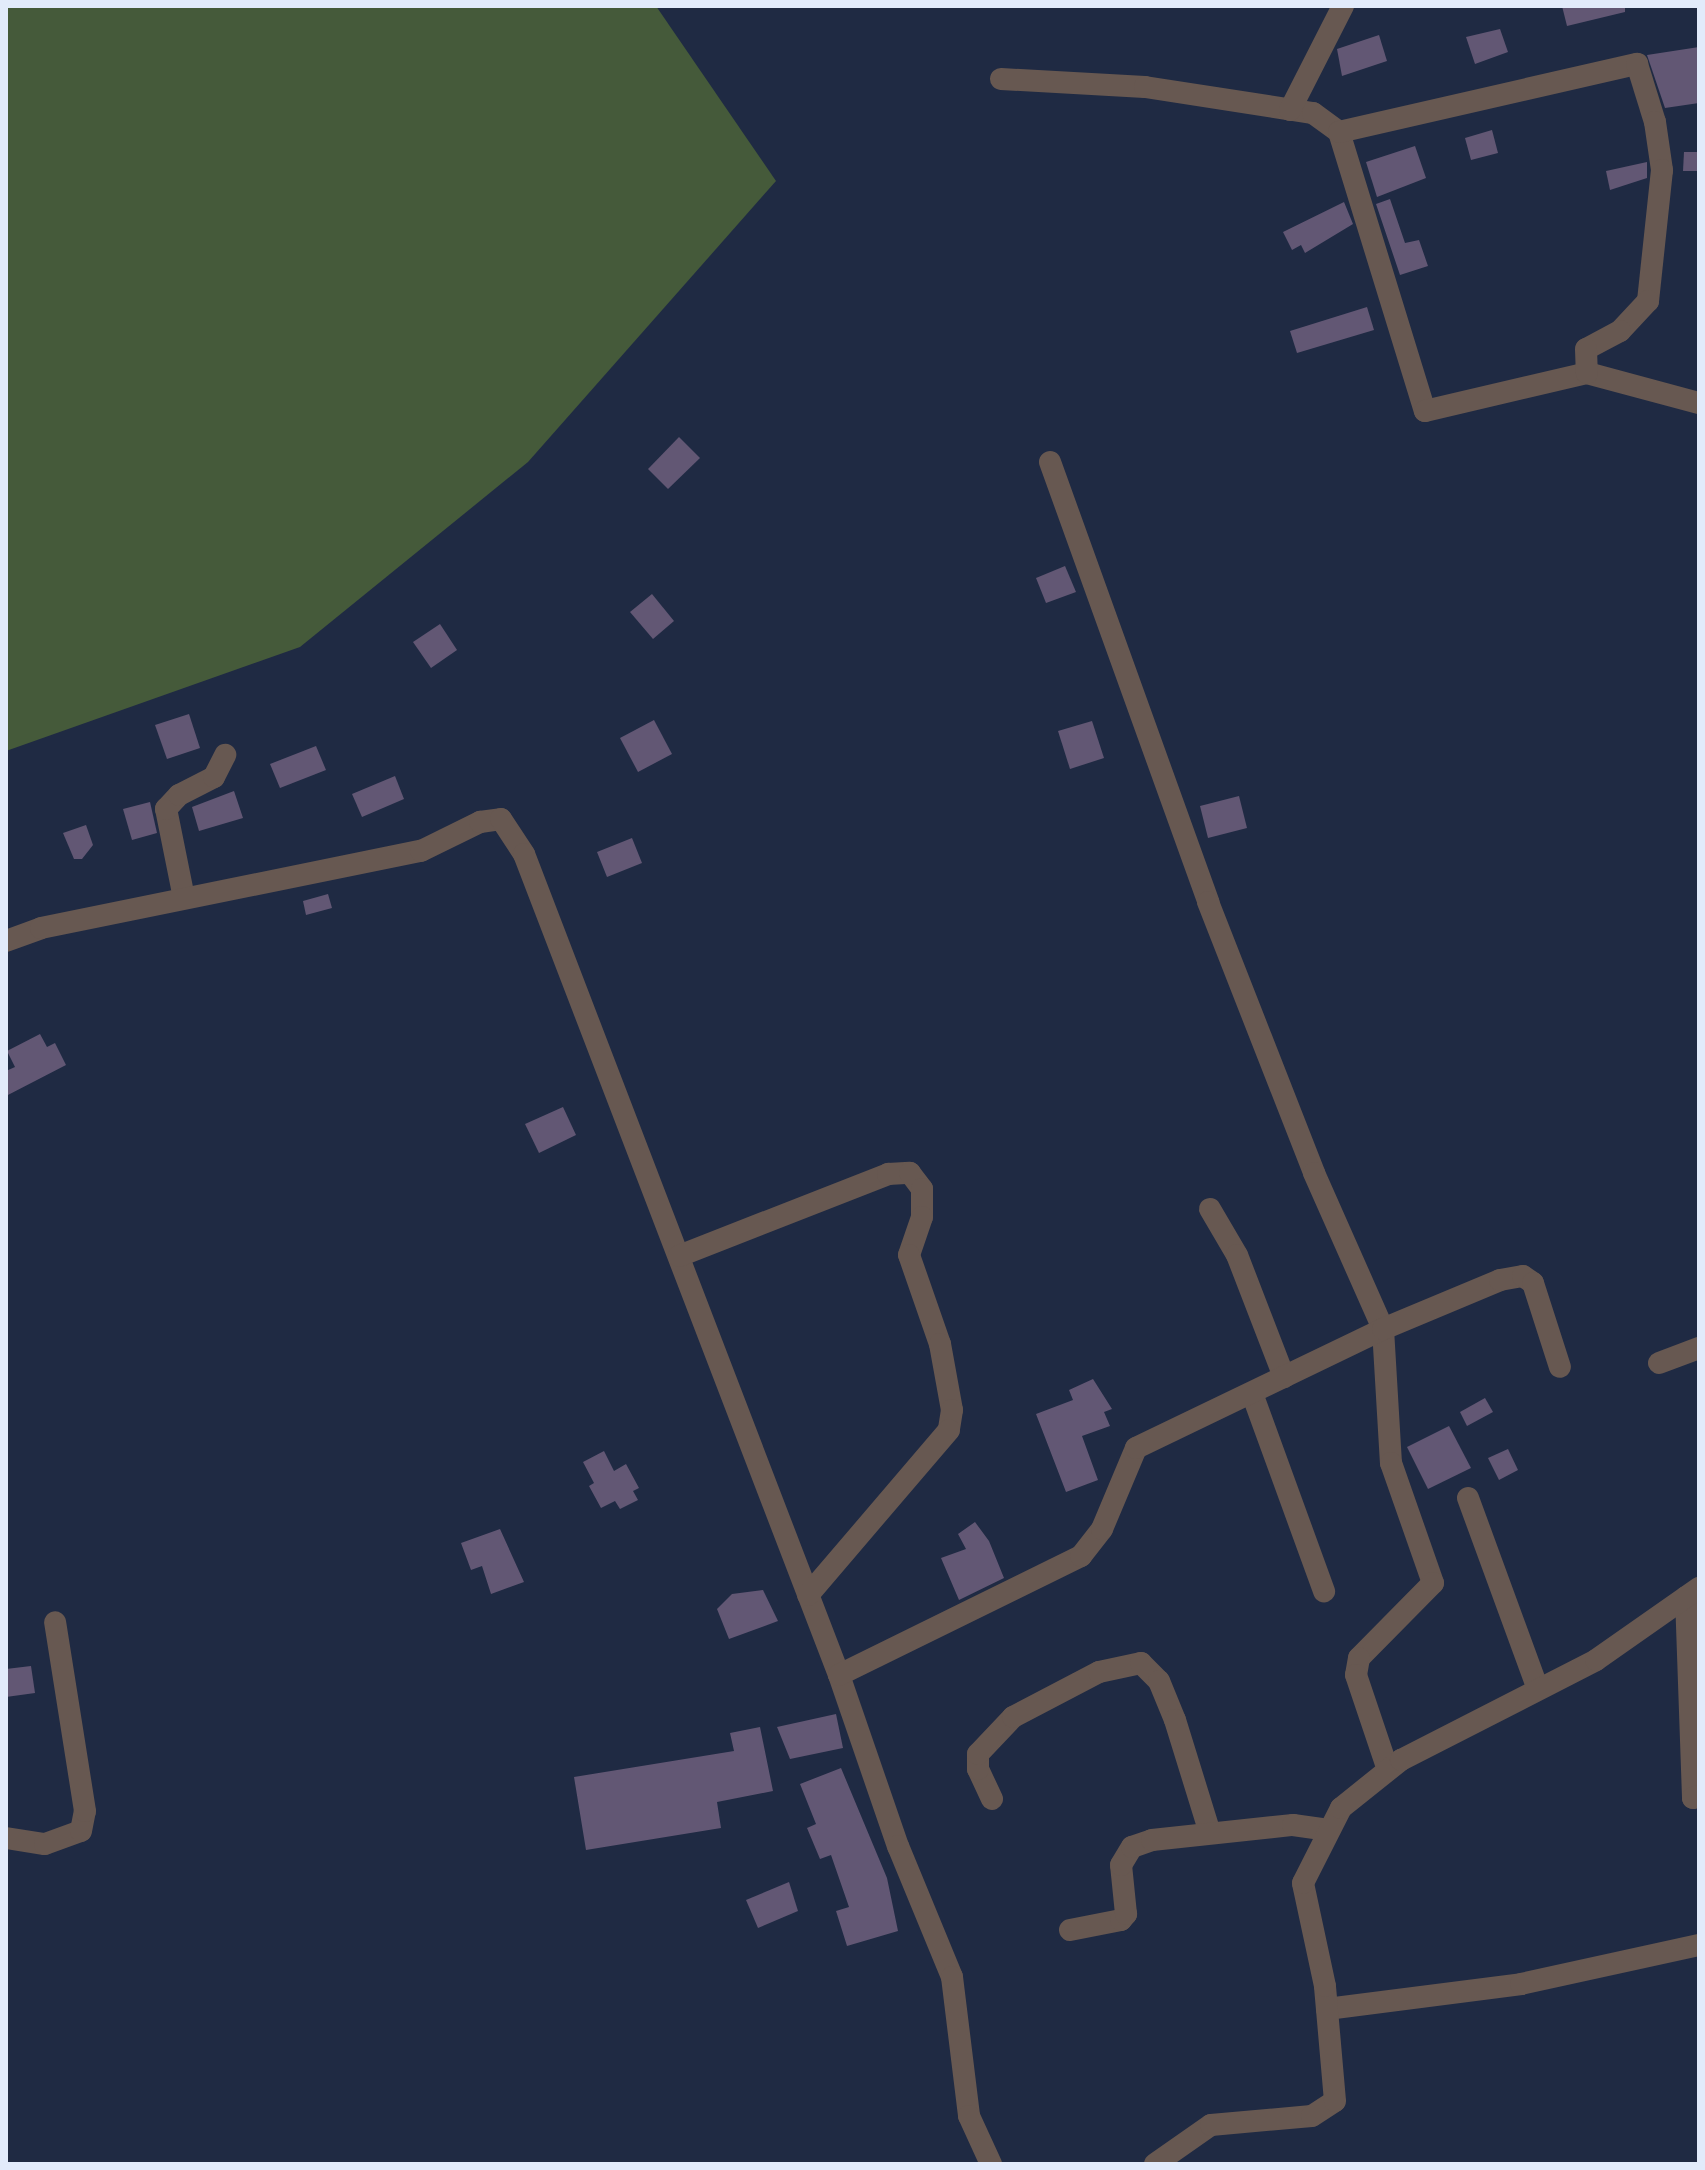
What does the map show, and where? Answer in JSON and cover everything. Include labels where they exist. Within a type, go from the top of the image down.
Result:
[{"type":"street","points":[[1290,110],[1343,6]]},
{"type":"street","points":[[1339,132],[1637,64],[1655,122],[1662,170],[1648,301],[1620,331],[1586,349],[1587,373]]},
{"type":"street","points":[[1001,79],[1145,87],[1313,113],[1339,132],[1425,411],[1587,373],[1699,403]]},
{"type":"street","points":[[1050,462],[1214,916],[1314,1173],[1383,1329],[1391,1463],[1433,1583],[1359,1658],[1356,1675],[1388,1770]]},
{"type":"street","points":[[184,898],[166,809],[179,795],[214,777],[225,755]]},
{"type":"street","points":[[6,941],[184,898],[421,851],[480,822],[501,819],[524,854],[839,1675],[898,1846],[952,1977],[969,2116],[991,2164]]},
{"type":"street","points":[[679,1256],[888,1174],[910,1173],[922,1189],[922,1217],[909,1255],[940,1344],[952,1410],[949,1430],[808,1595]]},
{"type":"street","points":[[1210,1209],[1237,1255],[1284,1377]]},
{"type":"street","points":[[839,1675],[1081,1556],[1102,1529],[1136,1448],[1253,1396],[1284,1377],[1383,1329],[1500,1280],[1523,1276],[1533,1283],[1560,1367]]},
{"type":"street","points":[[1659,1363],[1699,1348]]},
{"type":"street","points":[[1253,1396],[1324,1591]]},
{"type":"street","points":[[1468,1498],[1538,1689]]},
{"type":"street","points":[[1155,2164],[1211,2125],[1312,2116],[1335,2101],[1327,2009],[1303,1883],[1341,1808],[1388,1770],[1596,1660],[1692,1593]]},
{"type":"street","points":[[1692,1593],[1693,1798],[1699,1796]]},
{"type":"street","points":[[6,1838],[45,1844],[81,1831],[85,1811],[55,1622]]},
{"type":"street","points":[[992,1799],[978,1769],[978,1754],[1013,1717],[1099,1672],[1141,1663],[1159,1681],[1175,1720],[1210,1833]]},
{"type":"street","points":[[1070,1930],[1121,1920],[1126,1914],[1121,1865],[1132,1847],[1210,1833],[1293,1825],[1329,1830]]},
{"type":"street","points":[[1327,2009],[1521,1984],[1699,1945]]},
{"type":"green space","points":[[6,6],[656,6],[776,181],[528,462],[300,647],[6,751]]},
{"type":"building","points":[[1562,6],[1625,6],[1625,12],[1567,26]]},
{"type":"building","points":[[1500,29],[1508,52],[1475,64],[1466,37]]},
{"type":"building","points":[[1379,35],[1387,61],[1342,76],[1337,49]]},
{"type":"building","points":[[1699,47],[1699,103],[1665,108],[1647,55]]},
{"type":"building","points":[[1492,130],[1498,153],[1471,160],[1465,138]]},
{"type":"building","points":[[1415,146],[1426,178],[1377,197],[1366,162]]},
{"type":"building","points":[[1684,152],[1699,152],[1699,171],[1683,171]]},
{"type":"building","points":[[1647,162],[1647,178],[1610,190],[1606,171]]},
{"type":"building","points":[[1390,199],[1405,243],[1419,240],[1428,266],[1400,275],[1376,204]]},
{"type":"building","points":[[1344,202],[1353,224],[1305,253],[1301,245],[1292,250],[1283,232]]},
{"type":"building","points":[[1367,307],[1374,330],[1297,353],[1290,331]]},
{"type":"building","points":[[679,437],[700,458],[668,489],[648,469]]},
{"type":"building","points":[[1065,566],[1076,592],[1046,603],[1036,578]]},
{"type":"building","points":[[652,594],[674,621],[653,639],[630,612]]},
{"type":"building","points":[[440,624],[457,650],[431,668],[413,642]]},
{"type":"building","points":[[189,714],[200,748],[167,759],[155,725]]},
{"type":"building","points":[[654,720],[672,754],[638,772],[620,738]]},
{"type":"building","points":[[1092,721],[1104,758],[1070,769],[1058,731]]},
{"type":"building","points":[[316,746],[326,770],[280,788],[270,764]]},
{"type":"building","points":[[395,776],[404,799],[362,817],[352,794]]},
{"type":"building","points":[[234,791],[243,818],[199,831],[192,807]]},
{"type":"building","points":[[1239,796],[1247,828],[1208,838],[1200,806]]},
{"type":"building","points":[[150,802],[157,833],[132,840],[123,809]]},
{"type":"building","points":[[86,825],[93,845],[82,859],[74,859],[63,833]]},
{"type":"building","points":[[632,838],[642,863],[607,877],[597,852]]},
{"type":"building","points":[[328,894],[332,908],[306,915],[303,901]]},
{"type":"building","points":[[40,1034],[47,1047],[55,1043],[66,1065],[6,1096],[6,1071],[15,1067],[7,1051]]},
{"type":"building","points":[[563,1107],[576,1135],[539,1153],[525,1124]]},
{"type":"building","points":[[1093,1379],[1112,1409],[1104,1412],[1110,1426],[1082,1436],[1098,1480],[1066,1492],[1036,1414],[1073,1400],[1069,1390]]},
{"type":"building","points":[[1485,1398],[1493,1412],[1467,1426],[1460,1412]]},
{"type":"building","points":[[1449,1426],[1471,1468],[1428,1489],[1407,1447]]},
{"type":"building","points":[[1508,1449],[1518,1470],[1499,1480],[1488,1458]]},
{"type":"building","points":[[604,1451],[614,1471],[626,1464],[639,1488],[633,1491],[638,1500],[620,1509],[615,1501],[601,1508],[589,1486],[594,1483],[583,1462]]},
{"type":"building","points":[[975,1522],[989,1541],[1004,1578],[959,1600],[941,1558],[966,1549],[958,1534]]},
{"type":"building","points":[[500,1529],[524,1582],[491,1594],[482,1566],[471,1570],[461,1543]]},
{"type":"building","points":[[763,1590],[778,1621],[729,1639],[717,1609],[732,1594]]},
{"type":"building","points":[[31,1666],[35,1693],[6,1697],[6,1669]]},
{"type":"building","points":[[836,1714],[843,1748],[790,1759],[777,1727]]},
{"type":"building","points":[[760,1727],[773,1791],[717,1802],[721,1828],[586,1850],[574,1777],[734,1751],[730,1733]]},
{"type":"building","points":[[841,1768],[887,1878],[898,1931],[847,1946],[836,1911],[849,1907],[831,1855],[820,1859],[807,1828],[816,1824],[800,1784]]},
{"type":"building","points":[[789,1882],[798,1911],[758,1928],[746,1900]]}]
